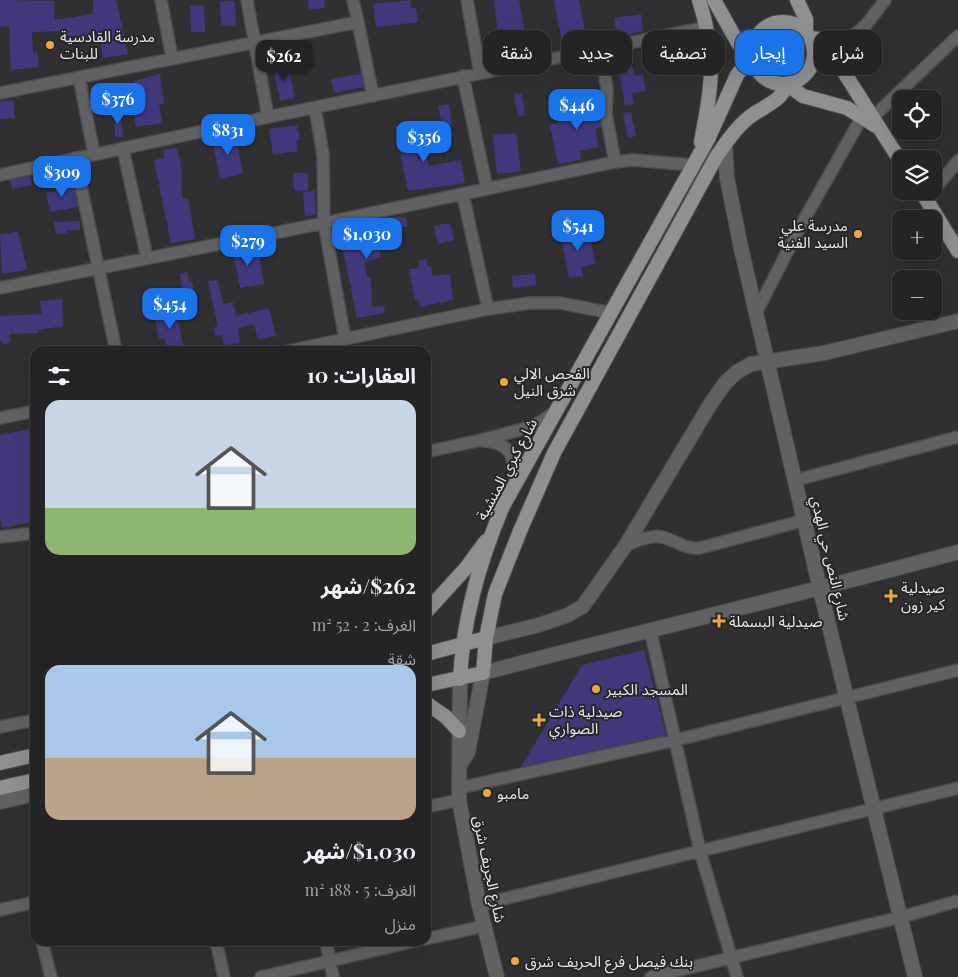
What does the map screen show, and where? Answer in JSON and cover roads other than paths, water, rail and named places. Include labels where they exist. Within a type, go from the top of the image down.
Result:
[{"type":"main road","points":[[699,0],[711,52],[712,76],[700,151]]},
{"type":"main road","points":[[714,0],[735,38]]},
{"type":"main road","points":[[431,684],[483,673],[491,609],[500,580],[554,453],[630,318],[699,187],[725,144],[746,120],[782,96],[787,85],[806,75],[812,67],[814,48],[808,35],[806,19],[797,0]]},
{"type":"main road","points":[[763,30],[781,22],[790,23],[800,30]]},
{"type":"main road","points":[[804,32],[814,38]]},
{"type":"main road","name":"شارع كبري المنشية","points":[[460,679],[462,643],[491,535],[515,483],[612,313],[720,115],[737,75]]},
{"type":"main road","points":[[761,75],[768,81],[787,85],[803,96],[840,105],[872,121]]},
{"type":"main road","points":[[845,75],[872,121],[893,150]]},
{"type":"main road","points":[[932,200],[958,251]]},
{"type":"main road","points":[[431,606],[466,568],[491,535]]},
{"type":"main road","points":[[431,652],[486,638]]},
{"type":"main road","points":[[431,707],[446,717],[459,732]]},
{"type":"main road","points":[[0,763],[30,756]]},
{"type":"main road","points":[[0,788],[30,781]]},
{"type":"street","points":[[161,0],[172,58]]},
{"type":"street","points":[[247,0],[268,117]]},
{"type":"street","points":[[353,0],[373,96]]},
{"type":"street","points":[[467,0],[480,73]]},
{"type":"street","points":[[860,30],[885,0]]},
{"type":"street","points":[[0,94],[358,22]]},
{"type":"street","points":[[632,42],[706,27]]},
{"type":"street","points":[[757,311],[801,225],[872,121],[958,36]]},
{"type":"street","points":[[0,174],[561,56]]},
{"type":"street","points":[[605,75],[607,89],[606,114],[615,162]]},
{"type":"street","points":[[463,76],[487,190]]},
{"type":"street","points":[[79,77],[94,154]]},
{"type":"street","points":[[316,108],[323,154],[324,224],[345,338]]},
{"type":"street","name":"شارع النص حي الهدي","points":[[725,144],[730,194],[768,363],[820,590],[915,977]]},
{"type":"street","points":[[123,149],[147,258]]},
{"type":"street","points":[[75,158],[115,346]]},
{"type":"street","points":[[0,288],[324,224],[615,162],[633,160],[692,165]]},
{"type":"street","points":[[942,179],[958,162]]},
{"type":"street","points":[[463,195],[488,308]]},
{"type":"street","points":[[332,346],[345,338],[488,308],[550,302],[612,313]]},
{"type":"street","points":[[486,638],[539,625],[568,615],[584,606],[596,592],[626,545],[711,403],[726,382],[737,372],[751,364],[768,363],[824,353],[958,321]]},
{"type":"street","points":[[0,418],[30,411]]},
{"type":"street","points":[[431,451],[482,440],[536,425],[555,412]]},
{"type":"street","points":[[796,480],[958,437]]},
{"type":"street","points":[[482,440],[493,441],[507,448],[512,458],[515,483]]},
{"type":"street","points":[[626,545],[661,537],[690,549],[700,548],[805,520]]},
{"type":"street","points":[[0,537],[30,534]]},
{"type":"street","points":[[460,765],[468,752],[483,673],[650,629],[820,590],[958,552]]},
{"type":"street","points":[[650,629],[700,850],[737,977]]},
{"type":"street","points":[[431,805],[459,794],[847,696],[958,670]]},
{"type":"street","name":"شارع الجريف شرق","points":[[460,679],[459,794],[479,905],[497,977]]},
{"type":"street","points":[[0,727],[30,721]]},
{"type":"street","points":[[479,905],[700,850],[875,810],[958,788]]},
{"type":"street","points":[[0,802],[30,795]]},
{"type":"street","points":[[651,977],[901,917],[958,901]]},
{"type":"street","points":[[0,910],[30,906]]},
{"type":"street","points":[[431,938],[484,926]]},
{"type":"street","points":[[43,946],[51,977]]},
{"type":"street","points":[[217,946],[224,977]]},
{"type":"street","points":[[327,946],[333,977]]},
{"type":"street","points":[[261,977],[393,946]]},
{"type":"place","name":"مدرسة القادسية للبنات","points":[[50,45]]},
{"type":"place","name":"مدرسة علي السيد الفنية","points":[[858,234]]},
{"type":"place","name":"الفحص الالي شرق النيل","points":[[504,382]]},
{"type":"place","name":"صيدلية كير زون","points":[[891,596]]},
{"type":"place","name":"صيدلية البسملة","points":[[719,621]]},
{"type":"place","name":"المسجد الكبير","points":[[596,689]]},
{"type":"place","name":"صيدلية ذات الصواري","points":[[539,720]]},
{"type":"place","name":"مامبو","points":[[487,793]]},
{"type":"place","name":"بنك فيصل فرع الحريف شرق","points":[[515,961]]}]
